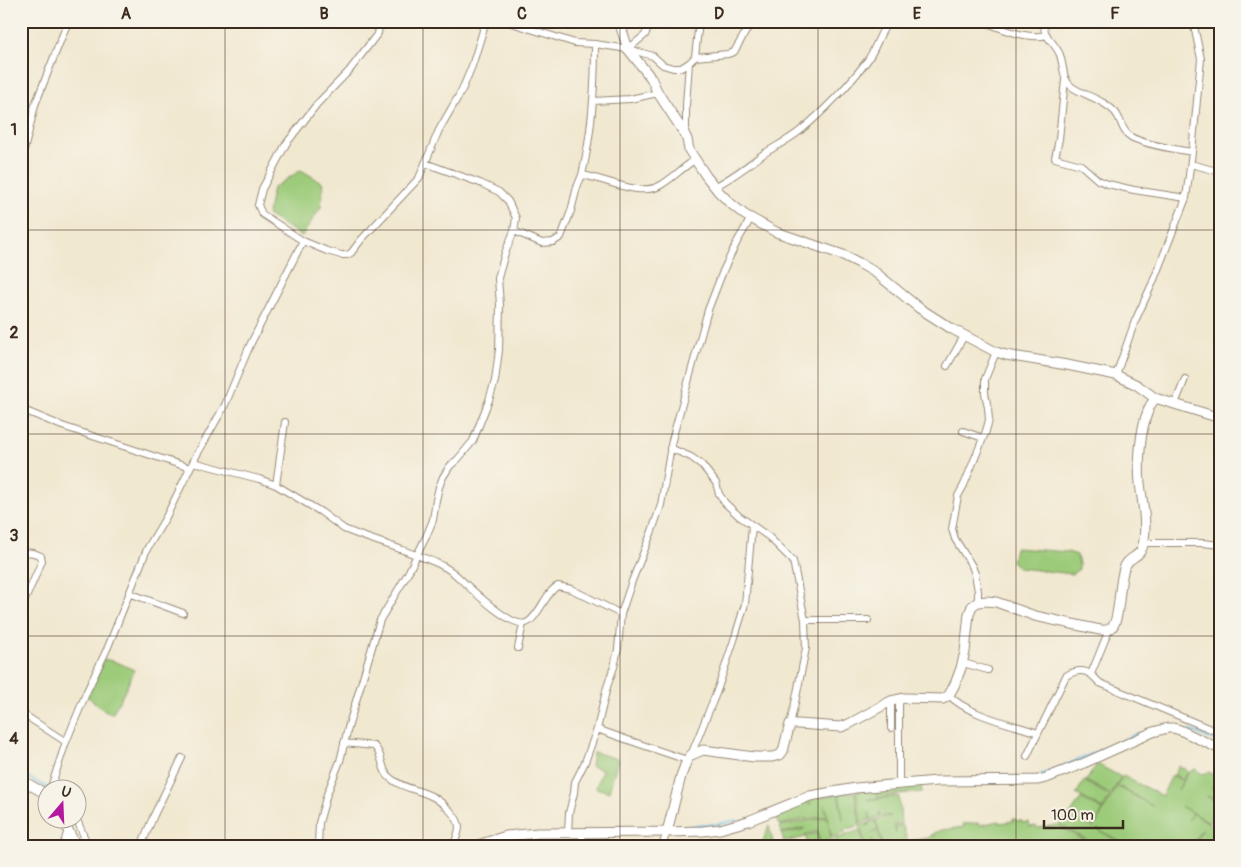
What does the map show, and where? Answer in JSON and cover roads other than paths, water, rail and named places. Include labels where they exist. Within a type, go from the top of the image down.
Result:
[{"type":"street","points":[[21,163],[35,105],[65,29],[70,21]]},
{"type":"street","points":[[380,21],[378,33],[349,72],[317,104],[286,144],[262,188],[258,205],[262,214],[303,241],[341,255],[350,253],[419,178],[440,130],[462,90],[486,21]]},
{"type":"street","points":[[505,21],[575,43],[628,49],[653,56],[663,65],[673,68],[681,68],[695,57],[699,21]]},
{"type":"street","points":[[619,21],[628,49],[651,78],[658,94],[687,139],[689,150],[695,160],[714,187],[730,203],[752,218],[776,232],[843,255],[859,263],[876,273],[919,308],[964,336],[996,352],[1116,375],[1137,385],[1155,398],[1220,418]]},
{"type":"street","points":[[628,49],[645,35],[651,21]]},
{"type":"street","points":[[695,57],[734,52],[752,21]]},
{"type":"street","points":[[714,187],[728,180],[799,132],[828,105],[869,59],[884,27],[889,21]]},
{"type":"street","points":[[982,21],[1006,30],[1037,37],[1047,35]]},
{"type":"street","points":[[1043,21],[1044,30],[1059,52],[1065,80],[1059,139],[1055,158],[1080,165],[1098,180],[1108,184],[1186,198]]},
{"type":"street","points":[[1116,375],[1135,322],[1186,198],[1201,59],[1193,21]]},
{"type":"street","points":[[514,231],[542,243],[553,242],[561,237],[571,211],[587,154],[593,101],[595,44]]},
{"type":"street","points":[[683,132],[686,128],[689,63]]},
{"type":"street","points":[[1065,80],[1071,86],[1106,104],[1118,116],[1123,129],[1129,136],[1139,141],[1192,152]]},
{"type":"street","points":[[593,101],[630,99],[658,94]]},
{"type":"street","points":[[582,175],[634,188],[654,189],[695,160]]},
{"type":"street","points":[[318,846],[319,823],[327,794],[340,761],[380,620],[407,575],[426,537],[433,520],[439,487],[443,477],[450,466],[473,441],[489,400],[499,350],[500,305],[498,278],[514,231],[516,218],[508,201],[499,192],[425,163]]},
{"type":"street","points":[[1191,164],[1220,172]]},
{"type":"street","points":[[568,830],[575,782],[585,762],[597,729],[614,667],[618,649],[621,614],[661,505],[670,448],[708,310],[736,242],[752,218]]},
{"type":"street","points":[[53,780],[66,742],[108,646],[147,549],[225,405],[250,345],[303,241]]},
{"type":"street","points":[[947,366],[964,336]]},
{"type":"street","points":[[978,602],[975,574],[955,539],[952,529],[958,496],[989,420],[985,379],[996,352]]},
{"type":"street","points":[[1175,404],[1185,379]]},
{"type":"street","points":[[1090,674],[1108,630],[1115,623],[1122,576],[1126,565],[1141,552],[1144,543],[1145,528],[1139,472],[1146,416],[1155,398]]},
{"type":"street","points":[[21,410],[62,426],[192,465],[259,479],[276,485],[321,512],[344,529],[430,560],[453,573],[497,611],[517,623],[528,623],[552,591],[558,586],[572,589],[621,614]]},
{"type":"street","points":[[276,485],[285,422]]},
{"type":"street","points":[[963,431],[983,438]]},
{"type":"street","points":[[597,729],[628,741],[689,758],[703,750],[754,757],[772,757],[783,752],[796,703],[806,648],[805,620],[793,561],[769,537],[725,504],[719,494],[716,483],[702,465],[691,457],[670,448]]},
{"type":"street","points":[[662,846],[682,776],[717,691],[745,604],[752,526]]},
{"type":"street","points":[[1144,543],[1203,543],[1220,545]]},
{"type":"street","points":[[21,553],[28,551],[35,553],[41,556],[42,561],[21,609]]},
{"type":"street","points":[[129,593],[183,613]]},
{"type":"street","points":[[790,724],[841,727],[895,700],[904,698],[943,698],[949,695],[955,684],[965,652],[969,614],[972,606],[978,602],[996,602],[1035,616],[1100,630],[1108,630]]},
{"type":"street","points":[[805,620],[868,620]]},
{"type":"street","points":[[518,648],[523,624]]},
{"type":"street","points":[[962,663],[988,670]]},
{"type":"street","points":[[1027,756],[1066,676],[1075,672],[1090,674],[1100,683],[1220,733]]},
{"type":"street","points":[[949,695],[953,700],[976,712],[1038,733]]},
{"type":"street","points":[[21,698],[23,714],[66,742]]},
{"type":"street","points":[[890,728],[895,700]]},
{"type":"street","points":[[895,700],[898,782]]},
{"type":"street","points":[[475,846],[513,835],[568,830],[583,832],[668,828],[703,831],[720,829],[748,821],[810,796],[898,782],[1029,781],[1046,778],[1082,764],[1130,741],[1168,728],[1180,730],[1220,749]]},
{"type":"street","points":[[344,743],[374,746],[378,749],[384,772],[390,779],[435,798],[455,815],[459,826],[454,846]]},
{"type":"street","points":[[141,846],[182,758]]},
{"type":"street","points":[[21,780],[38,789]]},
{"type":"street","points":[[63,846],[68,830]]},
{"type":"street","points":[[68,830],[76,846]]},
{"type":"street","points":[[81,830],[88,846]]},
{"type":"street","points":[[583,832],[581,845],[589,846]]},
{"type":"waterway","points":[[1189,730],[1220,742]]},
{"type":"waterway","points":[[1040,775],[1139,733]]},
{"type":"waterway","points":[[21,774],[38,783]]},
{"type":"waterway","points":[[684,827],[719,824],[737,820]]}]
